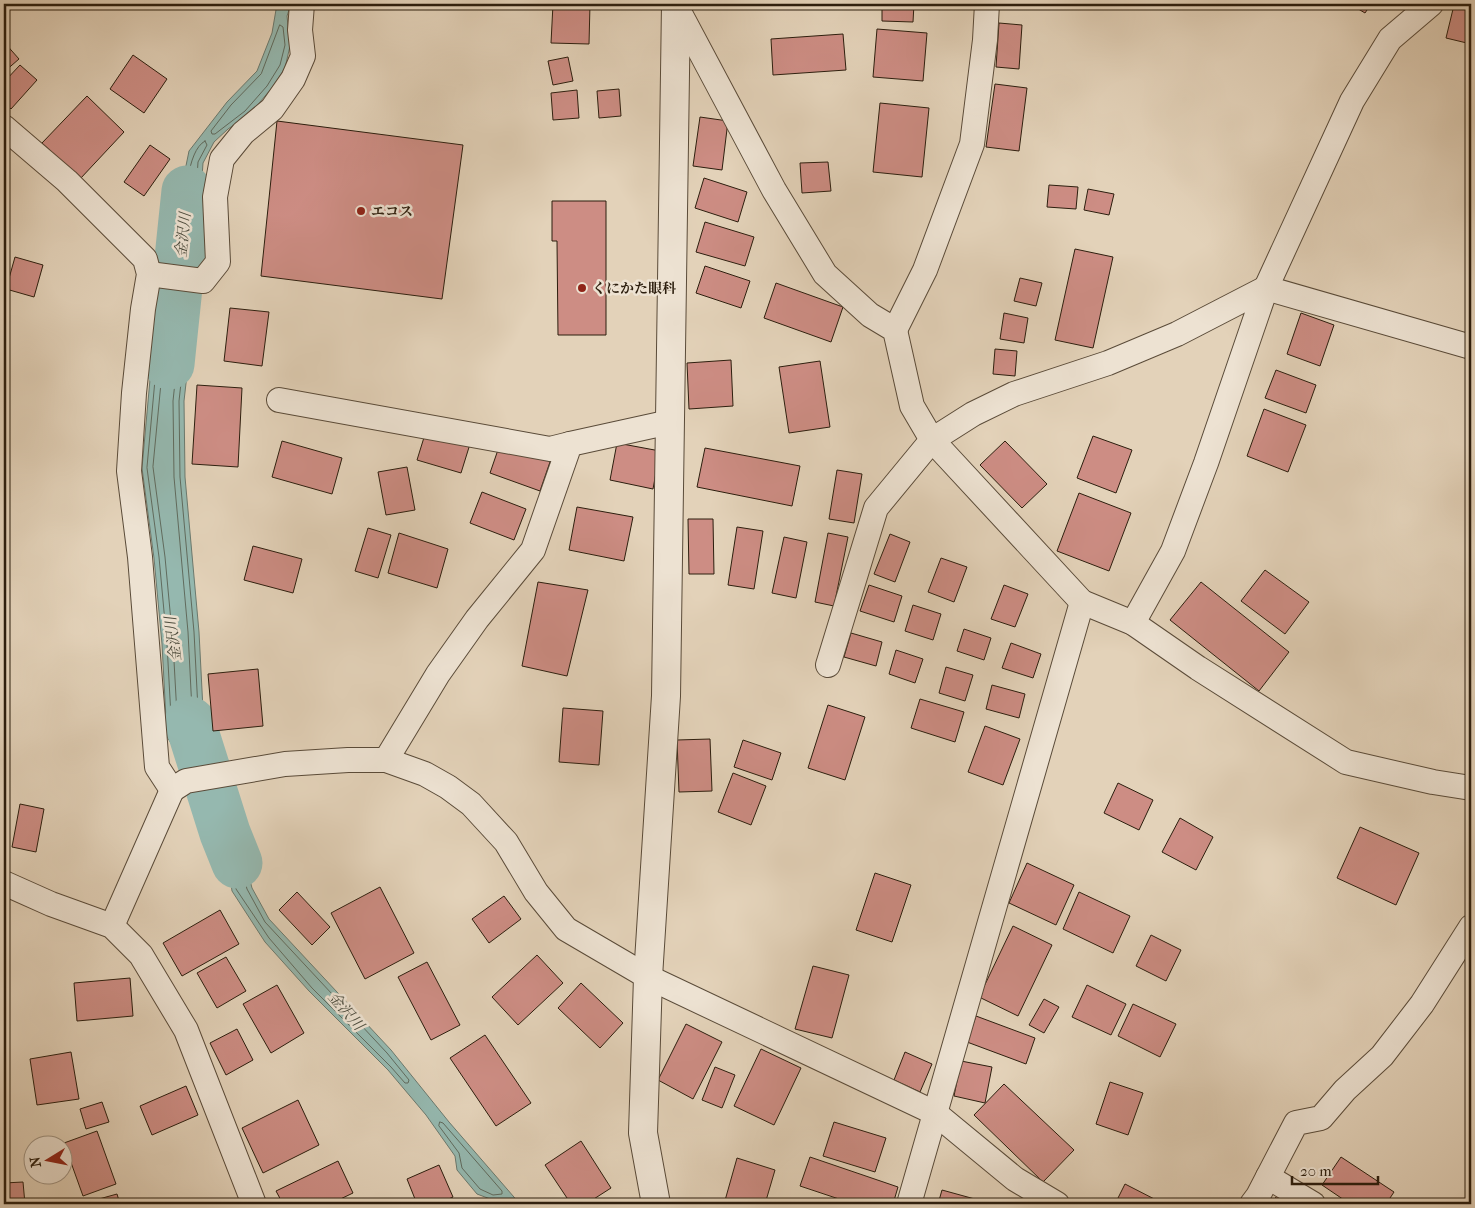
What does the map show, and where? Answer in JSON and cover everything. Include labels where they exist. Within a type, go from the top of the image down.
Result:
[{"type":"street","points":[[149,274],[203,281],[218,262],[216,197],[222,159],[243,133],[272,109],[293,79],[303,56],[300,30],[302,4]]},
{"type":"street","points":[[988,4],[972,144],[925,270],[895,330],[912,406],[932,440],[1082,602],[1133,623],[1198,668],[1346,762],[1433,782],[1471,788]]},
{"type":"street","points":[[1133,623],[1172,550],[1206,463],[1266,288],[1352,101],[1390,39],[1431,4]]},
{"type":"street","points":[[676,5],[774,190],[825,274],[870,315],[895,330]]},
{"type":"street","points":[[656,1204],[643,1133],[648,977],[666,696],[676,5]]},
{"type":"street","points":[[4,127],[67,181],[135,247],[145,259],[149,274],[143,309],[135,384],[129,471],[140,556],[157,767],[179,786]]},
{"type":"street","points":[[828,666],[876,508],[932,440],[973,414],[1014,394],[1108,363],[1177,334],[1266,288],[1471,346]]},
{"type":"street","points":[[279,400],[550,449],[670,422]]},
{"type":"street","points":[[386,760],[438,674],[477,619],[533,550],[570,444]]},
{"type":"street","points":[[910,1204],[1082,602]]},
{"type":"street","points":[[112,926],[179,786],[223,774],[285,764],[348,760],[386,760],[425,774],[448,787],[471,804],[506,842],[536,892],[566,929],[648,977],[935,1113],[1015,1180],[1057,1204]]},
{"type":"street","points":[[4,883],[51,904],[112,926],[141,955],[186,1030],[254,1204]]},
{"type":"street","points":[[1252,1204],[1296,1122],[1321,1118],[1345,1090],[1382,1056],[1422,1004],[1471,927]]},
{"type":"street","points":[[1268,1177],[1312,1204]]},
{"type":"water","points":[[277,4],[291,4],[287,16],[290,46],[285,68],[271,89],[249,115],[228,129],[214,142],[203,163],[200,207],[207,248],[204,264],[166,260],[167,244],[177,221],[179,200],[189,151],[227,102],[257,71],[272,33]]},
{"type":"water","points":[[158,291],[196,295],[184,401],[185,477],[199,632],[204,729],[228,760],[187,768],[167,737],[162,644],[154,558],[142,468]]},
{"type":"water","points":[[234,794],[244,858],[252,888],[269,919],[391,1050],[449,1122],[520,1204],[503,1204],[502,1200],[493,1200],[477,1194],[457,1170],[455,1156],[426,1115],[388,1070],[309,991],[265,942],[232,891],[225,843],[207,799]]},
{"type":"building","points":[[553,4],[590,4],[589,44],[551,43]]},
{"type":"building","points":[[882,4],[914,4],[913,22],[882,21]]},
{"type":"building","points":[[1350,4],[1371,4],[1365,13]]},
{"type":"building","points":[[1454,5],[1471,9],[1471,44],[1446,38]]},
{"type":"building","points":[[999,23],[1022,25],[1019,69],[996,67]]},
{"type":"building","points":[[877,29],[927,33],[923,81],[873,77]]},
{"type":"building","points":[[843,34],[846,70],[773,75],[771,39]]},
{"type":"building","points":[[4,42],[19,59],[4,72]]},
{"type":"building","points":[[133,55],[167,79],[144,113],[110,89]]},
{"type":"building","points":[[568,57],[573,81],[553,85],[548,61]]},
{"type":"building","points":[[20,65],[37,80],[11,109],[4,102],[4,82]]},
{"type":"building","points":[[995,84],[1027,88],[1019,151],[986,147]]},
{"type":"building","points":[[619,89],[621,116],[599,118],[597,91]]},
{"type":"building","points":[[577,90],[579,118],[553,120],[551,93]]},
{"type":"building","points":[[87,96],[124,132],[80,179],[42,143]]},
{"type":"building","points":[[880,103],[929,108],[922,177],[873,172]]},
{"type":"building","points":[[700,117],[728,121],[722,170],[693,166]]},
{"type":"building","name":"エコス","points":[[277,121],[463,145],[442,299],[261,276]]},
{"type":"building","points":[[150,145],[170,159],[144,196],[124,182]]},
{"type":"building","points":[[828,162],[831,191],[802,193],[800,163]]},
{"type":"building","points":[[704,178],[747,192],[738,222],[695,208]]},
{"type":"building","points":[[1049,185],[1078,187],[1076,209],[1047,207]]},
{"type":"building","points":[[1088,189],[1114,194],[1109,215],[1084,210]]},
{"type":"building","name":"くにかた眼科","points":[[552,201],[606,201],[606,335],[558,335],[557,241],[552,241]]},
{"type":"building","points":[[705,222],[754,237],[745,266],[696,252]]},
{"type":"building","points":[[1075,249],[1113,257],[1093,348],[1055,340]]},
{"type":"building","points":[[15,257],[43,265],[34,297],[6,289]]},
{"type":"building","points":[[705,266],[750,281],[741,308],[696,293]]},
{"type":"building","points":[[1020,278],[1042,283],[1036,306],[1014,301]]},
{"type":"building","points":[[776,283],[843,307],[831,342],[764,318]]},
{"type":"building","points":[[230,308],[269,312],[262,366],[224,361]]},
{"type":"building","points":[[1004,313],[1028,318],[1024,343],[1000,339]]},
{"type":"building","points":[[1301,313],[1334,325],[1320,366],[1287,354]]},
{"type":"building","points":[[995,349],[1017,351],[1015,376],[993,374]]},
{"type":"building","points":[[731,360],[733,406],[689,409],[687,363]]},
{"type":"building","points":[[820,361],[830,427],[789,433],[779,367]]},
{"type":"building","points":[[1276,370],[1316,385],[1306,413],[1265,398]]},
{"type":"building","points":[[197,385],[242,388],[238,467],[192,464]]},
{"type":"building","points":[[1264,409],[1306,425],[1288,472],[1247,456]]},
{"type":"building","points":[[426,431],[470,444],[461,473],[417,460]]},
{"type":"building","points":[[1093,436],[1132,450],[1116,493],[1077,478]]},
{"type":"building","points":[[282,441],[342,458],[332,494],[272,477]]},
{"type":"building","points":[[501,441],[551,459],[540,491],[490,473]]},
{"type":"building","points":[[1005,441],[1047,484],[1022,508],[980,465]]},
{"type":"building","points":[[617,443],[660,451],[653,489],[610,480]]},
{"type":"building","points":[[705,448],[800,466],[792,506],[697,487]]},
{"type":"building","points":[[407,467],[415,510],[386,515],[378,472]]},
{"type":"building","points":[[837,470],[862,474],[854,523],[829,519]]},
{"type":"building","points":[[482,492],[526,509],[514,540],[470,523]]},
{"type":"building","points":[[1079,493],[1131,513],[1109,571],[1057,551]]},
{"type":"building","points":[[577,507],[633,517],[624,561],[569,550]]},
{"type":"building","points":[[688,519],[713,519],[714,574],[689,574]]},
{"type":"building","points":[[737,527],[763,531],[754,589],[728,585]]},
{"type":"building","points":[[368,528],[391,535],[378,578],[355,571]]},
{"type":"building","points":[[399,533],[448,549],[437,588],[388,573]]},
{"type":"building","points":[[828,533],[848,537],[834,606],[815,602]]},
{"type":"building","points":[[890,534],[910,542],[895,582],[874,574]]},
{"type":"building","points":[[784,537],[807,542],[796,598],[772,593]]},
{"type":"building","points":[[253,546],[302,559],[293,593],[244,580]]},
{"type":"building","points":[[941,558],[967,567],[954,602],[928,592]]},
{"type":"building","points":[[1265,570],[1309,602],[1285,634],[1241,601]]},
{"type":"building","points":[[538,582],[588,590],[567,676],[522,666]]},
{"type":"building","points":[[1201,582],[1289,652],[1259,691],[1170,620]]},
{"type":"building","points":[[869,585],[902,596],[894,622],[860,611]]},
{"type":"building","points":[[1004,585],[1028,594],[1015,627],[991,619]]},
{"type":"building","points":[[913,605],[941,614],[933,640],[905,631]]},
{"type":"building","points":[[964,629],[991,638],[984,660],[957,651]]},
{"type":"building","points":[[851,633],[882,642],[876,666],[844,657]]},
{"type":"building","points":[[1011,643],[1041,654],[1033,678],[1002,668]]},
{"type":"building","points":[[896,650],[923,659],[915,683],[889,674]]},
{"type":"building","points":[[946,667],[973,675],[965,701],[939,693]]},
{"type":"building","points":[[258,669],[263,726],[213,731],[208,674]]},
{"type":"building","points":[[992,685],[1025,694],[1019,718],[986,709]]},
{"type":"building","points":[[920,699],[964,712],[955,742],[911,728]]},
{"type":"building","points":[[828,705],[865,717],[845,780],[808,768]]},
{"type":"building","points":[[563,708],[603,711],[599,765],[559,762]]},
{"type":"building","points":[[985,726],[1020,739],[1003,785],[968,772]]},
{"type":"building","points":[[710,739],[712,791],[679,792],[677,740]]},
{"type":"building","points":[[743,740],[781,753],[772,780],[734,767]]},
{"type":"building","points":[[4,754],[9,754],[8,778],[4,778]]},
{"type":"building","points":[[733,773],[766,786],[751,825],[718,812]]},
{"type":"building","points":[[1118,783],[1153,800],[1139,830],[1104,813]]},
{"type":"building","points":[[20,804],[44,809],[36,852],[12,847]]},
{"type":"building","points":[[1180,818],[1213,837],[1196,870],[1162,852]]},
{"type":"building","points":[[1360,827],[1419,853],[1396,905],[1337,878]]},
{"type":"building","points":[[1027,863],[1074,885],[1056,925],[1009,903]]},
{"type":"building","points":[[875,873],[911,885],[892,942],[856,930]]},
{"type":"building","points":[[380,887],[414,953],[365,979],[331,913]]},
{"type":"building","points":[[297,892],[330,927],[312,945],[279,910]]},
{"type":"building","points":[[1079,892],[1130,916],[1113,953],[1063,929]]},
{"type":"building","points":[[504,896],[521,919],[489,943],[472,919]]},
{"type":"building","points":[[4,908],[9,963],[4,963]]},
{"type":"building","points":[[220,910],[239,944],[182,976],[163,943]]},
{"type":"building","points":[[1013,926],[1052,945],[1018,1016],[979,997]]},
{"type":"building","points":[[1151,935],[1181,950],[1166,981],[1136,966]]},
{"type":"building","points":[[537,955],[563,983],[518,1025],[492,997]]},
{"type":"building","points":[[226,957],[246,991],[217,1008],[197,973]]},
{"type":"building","points":[[427,962],[460,1025],[431,1040],[398,977]]},
{"type":"building","points":[[813,966],[849,975],[832,1038],[795,1029]]},
{"type":"building","points":[[130,978],[133,1016],[77,1021],[74,983]]},
{"type":"building","points":[[581,983],[623,1023],[600,1048],[558,1008]]},
{"type":"building","points":[[277,985],[304,1033],[271,1053],[243,1004]]},
{"type":"building","points":[[1087,985],[1126,1004],[1111,1035],[1072,1017]]},
{"type":"building","points":[[1044,999],[1059,1007],[1044,1033],[1029,1025]]},
{"type":"building","points":[[1133,1004],[1176,1024],[1160,1057],[1118,1036]]},
{"type":"building","points":[[976,1016],[1035,1038],[1026,1064],[967,1042]]},
{"type":"building","points":[[686,1024],[722,1042],[693,1099],[658,1080]]},
{"type":"building","points":[[237,1029],[253,1060],[226,1075],[210,1043]]},
{"type":"building","points":[[485,1035],[531,1103],[496,1126],[450,1058]]},
{"type":"building","points":[[761,1049],[801,1068],[774,1125],[734,1106]]},
{"type":"building","points":[[71,1052],[79,1099],[37,1105],[30,1059]]},
{"type":"building","points":[[905,1052],[932,1064],[920,1092],[894,1080]]},
{"type":"building","points":[[961,1061],[992,1067],[985,1103],[954,1096]]},
{"type":"building","points":[[715,1067],[735,1075],[722,1108],[702,1100]]},
{"type":"building","points":[[1110,1082],[1143,1093],[1128,1135],[1096,1124]]},
{"type":"building","points":[[1004,1084],[1074,1150],[1043,1182],[974,1115]]},
{"type":"building","points":[[186,1086],[198,1115],[152,1135],[140,1106]]},
{"type":"building","points":[[298,1100],[319,1145],[263,1173],[242,1128]]},
{"type":"building","points":[[102,1102],[109,1122],[86,1129],[80,1109]]},
{"type":"building","points":[[834,1122],[886,1138],[875,1172],[823,1156]]},
{"type":"building","points":[[97,1131],[116,1184],[83,1196],[72,1165],[72,1140]]},
{"type":"building","points":[[581,1141],[611,1188],[586,1204],[571,1204],[545,1165]]},
{"type":"building","points":[[810,1157],[898,1187],[893,1204],[854,1204],[800,1186]]},
{"type":"building","points":[[1341,1157],[1394,1192],[1386,1204],[1350,1204],[1322,1185]]},
{"type":"building","points":[[737,1158],[775,1170],[765,1204],[724,1204]]},
{"type":"building","points":[[338,1161],[353,1193],[330,1204],[283,1204],[276,1191]]},
{"type":"building","points":[[439,1165],[453,1197],[438,1204],[417,1204],[407,1179]]},
{"type":"building","points":[[22,1182],[25,1204],[4,1204],[4,1183]]},
{"type":"building","points":[[1125,1184],[1164,1204],[1115,1204]]},
{"type":"building","points":[[942,1190],[982,1201],[981,1204],[938,1204]]},
{"type":"building","points":[[1279,1193],[1295,1204],[1271,1204]]},
{"type":"building","points":[[117,1194],[120,1204],[81,1204]]},
{"type":"waterway","name":"金沢川","points":[[169,364],[187,191]]},
{"type":"waterway","name":"金沢川","points":[[190,722],[225,833],[237,863]]},
{"type":"place","name":"エコス","points":[[361,211]]},
{"type":"place","name":"くにかた眼科","points":[[582,288]]}]
